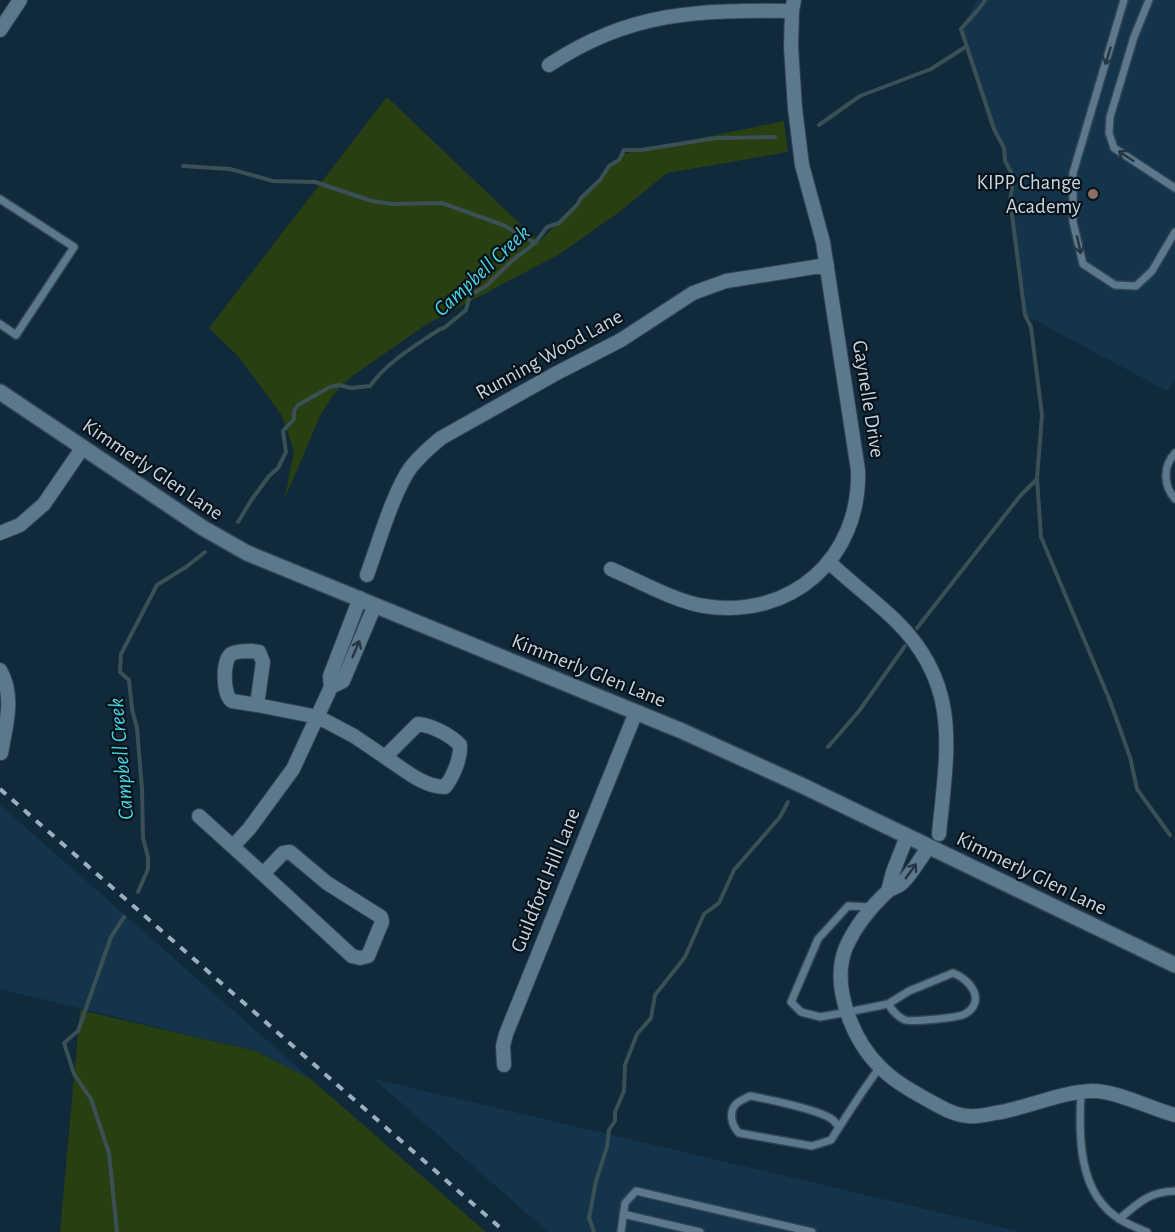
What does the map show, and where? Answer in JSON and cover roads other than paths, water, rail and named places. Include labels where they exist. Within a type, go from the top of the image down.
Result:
[{"type":"street","points":[[0,30],[20,0]]},
{"type":"street","points":[[549,65],[577,47],[636,22],[685,13],[793,5]]},
{"type":"street","name":"Gaynelle Drive","points":[[611,569],[701,605],[744,608],[766,603],[796,591],[813,578],[829,562],[841,545],[852,522],[859,481],[823,242],[802,165],[794,97],[793,5]]},
{"type":"street","name":"Running Wood Lane","points":[[367,575],[402,483],[411,468],[441,438],[621,340],[693,293],[726,281],[827,265]]},
{"type":"street","name":"Kimmerly Glen Lane","points":[[0,392],[219,538],[247,553],[636,712],[801,785],[1175,965]]},
{"type":"street","points":[[0,533],[20,525],[44,504],[83,447]]},
{"type":"street","points":[[829,562],[894,619],[911,637],[935,677],[943,700],[948,735],[939,834]]},
{"type":"street","points":[[233,846],[249,829],[293,769],[331,687],[330,676],[360,598]]},
{"type":"street","points":[[331,687],[343,681],[375,604]]},
{"type":"street","points":[[0,670],[8,686],[9,702],[1,753]]},
{"type":"street","points":[[257,705],[318,717],[345,731],[385,757],[425,782],[438,787],[445,787],[452,776],[461,751],[460,745],[442,732],[418,724],[385,757]]},
{"type":"street","name":"Guildford Hill Lane","points":[[504,1065],[502,1047],[506,1034],[636,712]]},
{"type":"street","points":[[199,816],[352,956],[360,958],[368,956],[382,922],[381,917],[327,883],[290,852],[283,853],[263,874]]},
{"type":"street","points":[[888,891],[907,836]]},
{"type":"street","points":[[929,847],[901,884],[888,891],[859,924],[843,955],[842,982],[848,1012],[855,1030],[880,1067],[903,1086],[952,1112],[967,1116],[1004,1112],[1082,1091],[1095,1090],[1175,1115]]},
{"type":"lane","points":[[1125,0],[1072,173],[1073,222],[1083,264],[1115,285],[1136,286],[1152,271],[1175,232]]},
{"type":"lane","points":[[1149,0],[1110,117],[1109,133],[1114,148],[1175,188]]},
{"type":"lane","points":[[0,199],[74,247],[16,335],[0,324]]},
{"type":"lane","points":[[1175,453],[1166,469],[1166,483],[1170,494],[1175,499]]},
{"type":"lane","points":[[874,907],[848,906],[818,939],[791,1002],[801,1012],[820,1017],[848,1012],[888,1004],[909,991],[953,973],[964,977],[972,987],[975,998],[972,1009],[963,1016],[906,1020],[896,1014],[888,1004]]},
{"type":"lane","points":[[839,1127],[824,1115],[750,1096],[736,1104],[732,1115],[733,1127],[740,1133],[812,1146],[831,1140],[880,1067]]},
{"type":"lane","points":[[1082,1091],[1079,1135],[1085,1170],[1098,1198],[1119,1219],[1147,1232]]},
{"type":"lane","points":[[621,1232],[625,1203],[636,1191],[812,1232]]},
{"type":"lane","points":[[1119,1219],[1146,1196],[1162,1191],[1175,1191]]},
{"type":"lane","points":[[623,1214],[700,1232]]},
{"type":"waterway","points":[[985,0],[961,29],[994,129],[1004,148],[1005,161],[1011,172],[1010,200],[1025,315],[1031,327],[1042,415],[1037,478],[1041,537],[1110,701],[1130,757],[1137,789],[1170,835]]},
{"type":"waterway","name":"Campbell Creek","points":[[819,125],[860,96],[931,69],[967,46]]},
{"type":"waterway","name":"Campbell Creek","points":[[238,522],[269,476],[278,468],[286,452],[283,431],[294,419],[294,411],[298,405],[330,387],[370,386],[393,361],[444,328],[466,310],[469,299],[474,293],[486,286],[514,259],[535,243],[547,227],[559,223],[600,180],[609,166],[619,160],[624,150],[641,150],[716,138],[775,137]]},
{"type":"waterway","points":[[183,166],[230,169],[273,181],[315,182],[372,201],[392,204],[442,203],[503,225],[535,243]]},
{"type":"waterway","points":[[917,628],[1020,496],[1037,479]]},
{"type":"waterway","name":"Campbell Creek","points":[[138,892],[148,869],[148,857],[143,838],[137,728],[132,709],[129,680],[120,672],[121,654],[157,585],[205,552]]},
{"type":"waterway","points":[[828,747],[859,711],[905,646]]},
{"type":"waterway","points":[[594,1232],[589,1218],[596,1181],[607,1147],[609,1130],[615,1121],[615,1112],[624,1091],[625,1065],[637,1034],[651,1018],[655,995],[685,957],[704,914],[719,903],[734,870],[780,817],[788,802]]},
{"type":"waterway","name":"Campbell Creek","points":[[117,1232],[109,1153],[91,1099],[74,1074],[64,1043],[78,1031],[111,937],[124,917]]},
{"type":"railway","points":[[0,789],[505,1232]]},
{"type":"place","name":"KIPP Change Academy","points":[[1093,194]]}]
